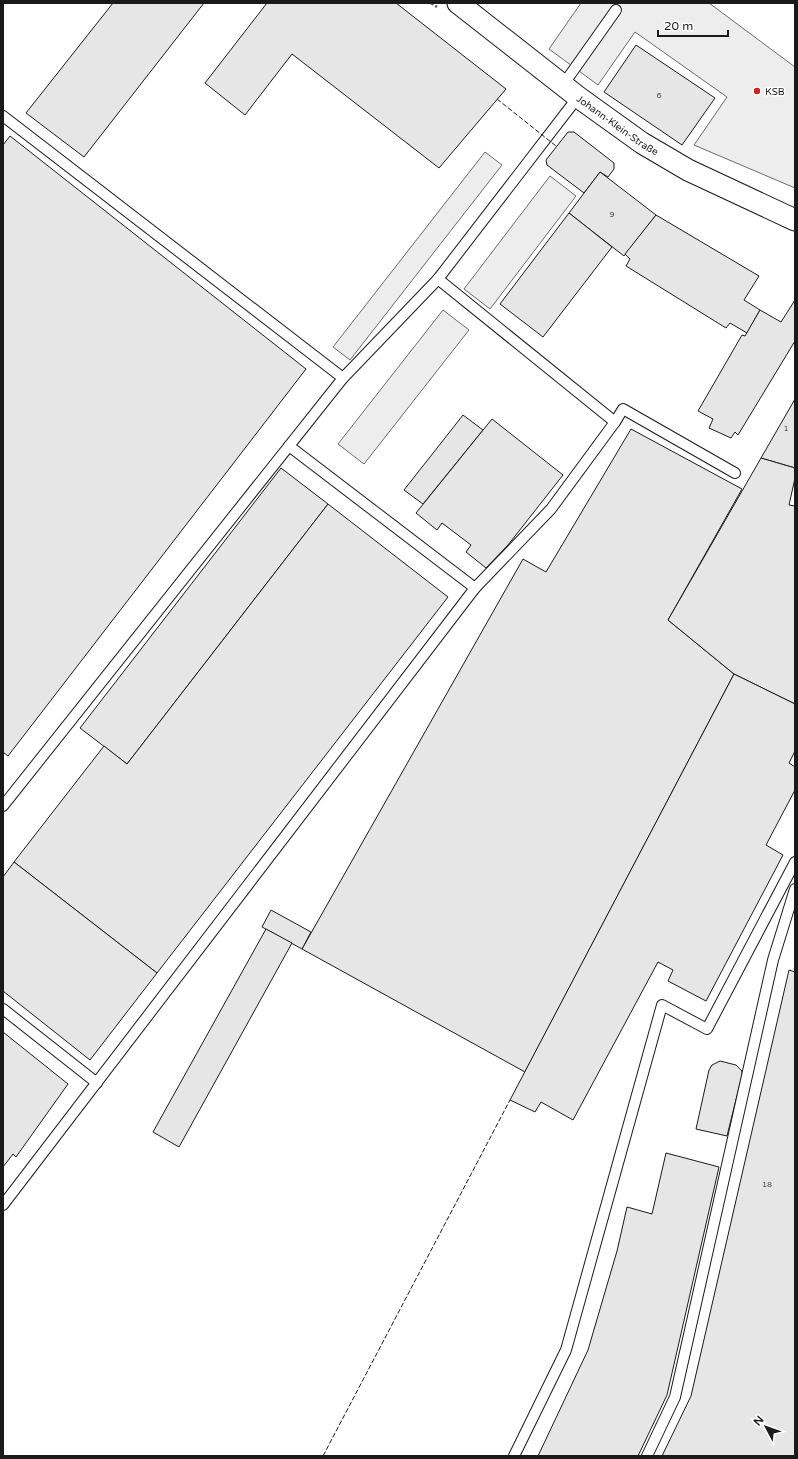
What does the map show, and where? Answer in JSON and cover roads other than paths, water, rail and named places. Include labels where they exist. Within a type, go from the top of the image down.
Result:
[{"type":"street","name":"Johann-Klein-Straße","points":[[458,3],[570,91],[642,143],[688,170],[795,220]]},
{"type":"lane","points":[[3,806],[342,378],[438,279],[570,91],[616,10]]},
{"type":"lane","points":[[3,116],[342,378]]},
{"type":"lane","points":[[438,279],[614,422]]},
{"type":"lane","points":[[3,1205],[475,588],[551,509],[622,409],[735,473]]},
{"type":"lane","points":[[289,446],[475,588]]},
{"type":"lane","points":[[514,1456],[566,1350],[662,1005],[707,1029],[795,862]]},
{"type":"lane","points":[[647,1456],[675,1397],[773,960],[795,889]]},
{"type":"lane","points":[[3,1009],[97,1083]]},
{"type":"place","name":"KSB","points":[[757,91]]}]
